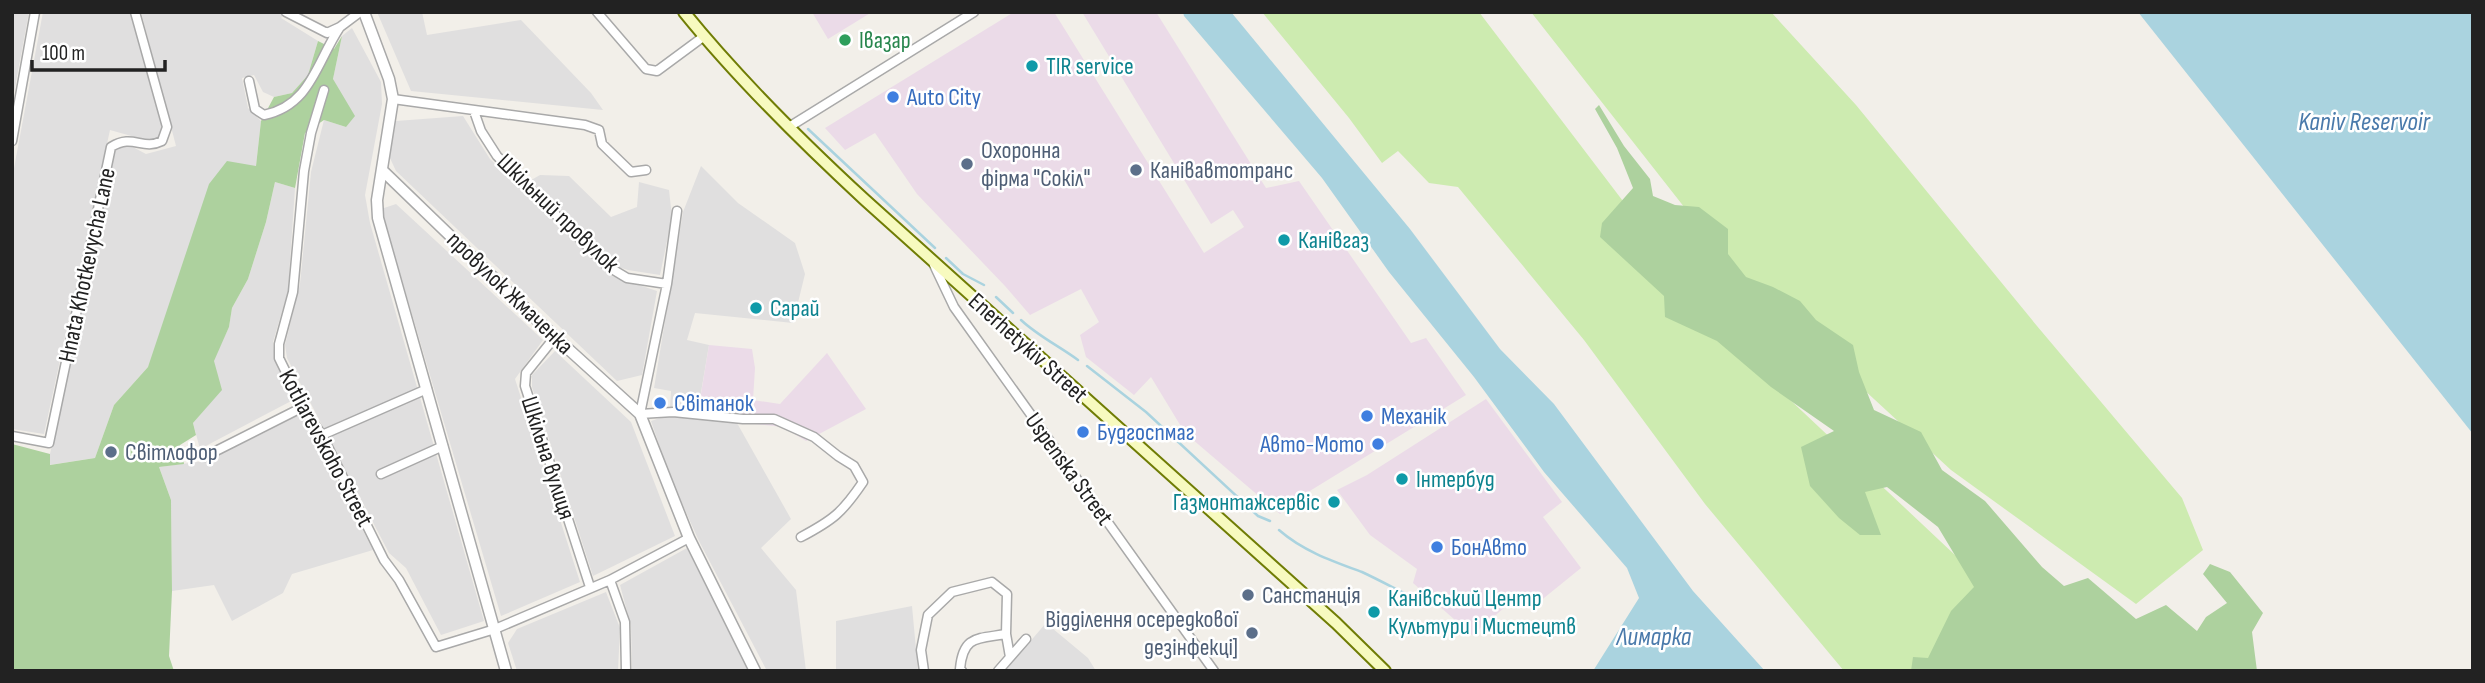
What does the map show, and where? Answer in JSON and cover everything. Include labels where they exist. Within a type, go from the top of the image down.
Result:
[{"type":"main road","name":"Enerhetykiv Street","points":[[684,12],[725,63],[865,200],[1336,623],[1385,671]]},
{"type":"street","points":[[12,141],[35,12]]},
{"type":"street","name":"Hnata Khotkevycha Lane","points":[[12,436],[49,443],[111,147],[129,140],[153,145],[162,141],[167,127],[135,12]]},
{"type":"street","points":[[286,12],[327,33],[362,12],[389,79],[393,99],[377,200],[378,218],[506,671]]},
{"type":"street","points":[[597,12],[646,69],[657,71],[703,37]]},
{"type":"street","points":[[789,127],[974,12]]},
{"type":"street","points":[[248,81],[255,109],[264,115],[280,112],[302,95],[340,27]]},
{"type":"street","name":"Kotliarevskoho Street","points":[[324,90],[311,133],[304,171],[293,292],[279,344],[279,358],[303,407],[322,435],[384,560],[399,580],[436,647],[495,629]]},
{"type":"street","points":[[393,99],[584,125],[599,130],[602,144],[631,172],[646,170]]},
{"type":"street","name":"Шкільний провулок","points":[[474,111],[481,131],[497,156],[607,266],[627,278],[667,284]]},
{"type":"street","name":"провулок Жмаченка","points":[[382,170],[555,337],[640,414]]},
{"type":"street","points":[[677,211],[667,284],[640,414],[689,538],[755,671]]},
{"type":"street","name":"Uspenska Street","points":[[933,262],[954,307],[1214,671]]},
{"type":"street","name":"Шкільна вулиця","points":[[555,337],[526,373],[525,386],[590,587]]},
{"type":"street","points":[[322,435],[427,389]]},
{"type":"street","points":[[204,457],[303,407]]},
{"type":"street","points":[[640,414],[673,412],[743,419],[774,419],[814,437],[854,466],[863,482],[847,506],[833,520],[801,537]]},
{"type":"street","points":[[381,474],[443,446]]},
{"type":"street","points":[[495,629],[610,580],[689,538]]},
{"type":"street","points":[[610,580],[625,622],[626,671]]},
{"type":"street","points":[[925,671],[922,650],[928,615],[952,592],[992,582],[1007,594],[1006,634],[1010,657]]},
{"type":"street","points":[[962,671],[961,652],[973,639],[1006,634]]},
{"type":"street","points":[[998,671],[1026,639]]},
{"type":"shaded area","points":[[12,12],[29,12],[12,104]]},
{"type":"shaded area","points":[[43,12],[130,12],[162,119],[160,136],[149,141],[110,130],[44,434],[12,429],[12,179]]},
{"type":"shaded area","points":[[141,12],[286,12],[281,18],[318,41],[308,75],[292,93],[274,97],[263,92],[254,75],[242,78],[248,108],[261,121],[256,166],[148,367],[114,405],[95,458],[49,465],[115,150],[118,145],[129,145],[146,154],[176,146]]},
{"type":"shaded area","points":[[377,12],[422,12],[427,35],[521,20],[591,93],[603,110],[411,91]]},
{"type":"shaded area","points":[[812,12],[872,12],[828,39]]},
{"type":"shaded area","points":[[1014,12],[1054,12],[1204,253],[1244,227],[1233,210],[1211,224],[1082,12],[1156,12],[1266,188],[1299,181],[1411,343],[1426,338],[1466,395],[1300,497],[1280,514],[1185,433],[1151,377],[1134,395],[1086,357],[1080,335],[1099,322],[1081,289],[1030,315],[917,194],[875,133],[845,150],[825,128]]},
{"type":"shaded area","points":[[352,28],[381,82],[382,104],[365,195],[370,223],[484,621],[441,635],[406,568],[389,553],[287,358],[285,345],[300,284],[311,172],[324,120],[346,127],[333,79],[342,36]]},
{"type":"shaded area","points":[[463,116],[490,159],[612,276],[657,291],[642,375],[617,381],[396,171],[389,156],[396,121]]},
{"type":"shaded area","points":[[701,166],[738,203],[795,243],[805,274],[793,323],[695,313],[687,340],[709,345],[698,410],[670,408],[671,391],[654,388],[683,212]]},
{"type":"shaded area","points":[[540,175],[569,176],[611,217],[637,207],[639,182],[669,190],[672,217],[660,275],[608,264],[526,183]]},
{"type":"shaded area","points":[[275,182],[295,188],[288,291],[273,342],[275,360],[295,399],[200,449],[193,423],[221,390],[213,361],[229,327],[232,308],[248,279]]},
{"type":"shaded area","points":[[396,204],[543,340],[515,379],[580,582],[501,616],[381,209]]},
{"type":"shaded area","points":[[709,345],[752,349],[755,368],[753,400],[780,404],[827,353],[866,409],[806,441],[783,427],[697,418]]},
{"type":"shaded area","points":[[555,351],[631,422],[675,536],[593,576],[532,387],[532,375]]},
{"type":"shaded area","name":"Інтербуд","points":[[1486,399],[1562,502],[1543,517],[1581,568],[1539,602],[1523,592],[1472,635],[1413,583],[1417,569],[1370,535],[1337,490],[1367,475]]},
{"type":"shaded area","points":[[301,410],[373,550],[292,574],[283,593],[232,621],[214,585],[172,591],[171,500],[159,467],[205,461]]},
{"type":"shaded area","points":[[672,414],[737,423],[791,519],[761,548],[796,590],[806,671],[767,671],[699,541],[671,479],[651,421]]},
{"type":"shaded area","points":[[687,548],[748,671],[632,671],[631,626],[620,585]]},
{"type":"shaded area","points":[[606,592],[620,628],[618,671],[517,671],[508,643],[517,629]]},
{"type":"shaded area","points":[[912,606],[918,671],[836,671],[836,621]]},
{"type":"shaded area","points":[[1046,623],[1088,658],[1096,671],[1005,671]]},
{"type":"green space","points":[[1262,12],[1479,12],[1734,347],[1973,572],[2088,671],[1844,671],[1705,504],[1584,340],[1458,187],[1429,183],[1398,151],[1382,163],[1349,118]]},
{"type":"green space","points":[[1531,12],[1771,12],[1856,105],[2182,498],[2203,550],[2136,604],[1951,470],[1732,268]]},
{"type":"green space","points":[[342,36],[333,79],[355,116],[346,127],[324,120],[305,133],[295,188],[275,182],[248,279],[232,308],[229,327],[214,361],[222,390],[193,423],[196,435],[180,445],[184,464],[159,467],[171,500],[172,591],[169,656],[174,671],[12,671],[12,444],[50,454],[50,465],[95,458],[114,405],[148,367],[209,184],[227,161],[256,166],[261,121],[274,97],[292,93],[308,75],[318,41],[334,49]]},
{"type":"green space","points":[[1599,105],[1624,146],[1650,179],[1653,196],[1675,205],[1699,207],[1728,229],[1728,254],[1746,277],[1800,301],[1816,320],[1853,345],[1859,372],[1874,410],[1921,432],[1942,470],[1985,501],[2042,567],[2064,586],[2088,578],[2136,619],[2166,605],[2197,631],[2206,617],[2227,603],[2203,574],[2210,564],[2230,572],[2263,613],[2252,632],[2257,671],[1911,671],[1913,657],[1928,658],[1951,611],[1974,587],[1938,527],[1887,487],[1865,492],[1881,535],[1860,535],[1839,518],[1810,486],[1801,447],[1834,431],[1771,387],[1717,341],[1665,317],[1664,296],[1600,237],[1602,223],[1633,188],[1617,148],[1595,109]]},
{"type":"water","name":"Лимарка","points":[[1183,12],[1231,12],[1410,229],[1500,349],[1554,404],[1693,591],[1765,671],[1593,671],[1639,598],[1627,568],[1544,472],[1474,377],[1389,272],[1322,178]]},
{"type":"water","name":"Kaniv Reservoir","points":[[2138,12],[2473,12],[2473,434]]},
{"type":"waterway","points":[[808,129],[935,248]]},
{"type":"waterway","points":[[946,258],[963,274],[984,285]]},
{"type":"waterway","points":[[996,297],[1013,313]]},
{"type":"waterway","points":[[1021,320],[1078,360]]},
{"type":"waterway","points":[[1087,366],[1146,412],[1258,516],[1270,521]]},
{"type":"waterway","points":[[1279,530],[1308,550],[1406,594]]},
{"type":"place","name":"Івазар","points":[[845,40]]},
{"type":"place","name":"TIR service","points":[[1032,66]]},
{"type":"place","name":"Auto City","points":[[893,97]]},
{"type":"place","name":"Охоронна фірма \"Сокіл\"","points":[[967,164]]},
{"type":"place","name":"Канівавтотранс","points":[[1136,170]]},
{"type":"place","name":"Канівгаз","points":[[1284,240]]},
{"type":"place","name":"Сарай","points":[[756,308]]},
{"type":"place","name":"Світанок","points":[[660,403]]},
{"type":"place","name":"Механік","points":[[1367,416]]},
{"type":"place","name":"Будгоспмаг","points":[[1083,432]]},
{"type":"place","name":"Авто-Мото","points":[[1378,444]]},
{"type":"place","name":"Світлофор","points":[[111,452]]},
{"type":"place","name":"Інтербуд","points":[[1402,479]]},
{"type":"place","name":"Газмонтажсервіс","points":[[1334,502]]},
{"type":"place","name":"БонАвто","points":[[1437,547]]},
{"type":"place","name":"Санстанція","points":[[1248,595]]},
{"type":"place","name":"Канівський Центр Культури і Мистецтв","points":[[1374,612]]},
{"type":"place","name":"Відділення осередкової дезінфекці]","points":[[1252,633]]}]
